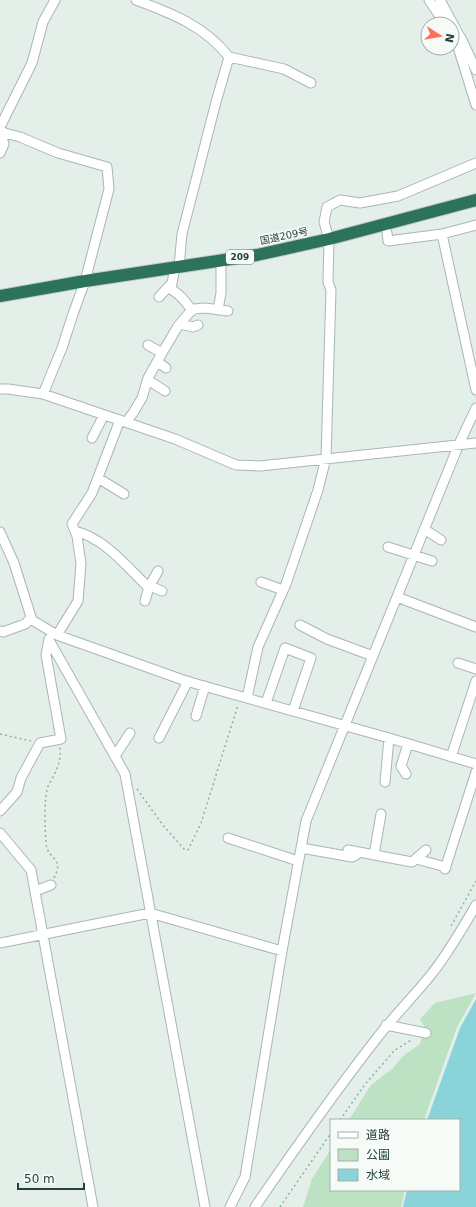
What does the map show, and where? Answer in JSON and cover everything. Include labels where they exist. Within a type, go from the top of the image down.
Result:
[{"type":"highway","name":"国道209号","points":[[0,296],[85,281],[256,255],[329,239],[476,200]]},
{"type":"street","points":[[0,153],[4,144],[0,130],[32,63],[43,22],[55,0]]},
{"type":"street","points":[[136,0],[191,23],[220,46],[229,57],[284,69],[311,83]]},
{"type":"street","points":[[429,0],[440,16]]},
{"type":"street","points":[[440,0],[447,16]]},
{"type":"street","points":[[460,43],[476,70]]},
{"type":"street","points":[[460,53],[476,104]]},
{"type":"street","points":[[159,297],[170,287],[177,267],[182,234],[229,57]]},
{"type":"street","points":[[0,130],[58,153],[107,168],[109,189],[85,281],[62,348],[43,394]]},
{"type":"street","points":[[244,697],[258,647],[283,590],[318,490],[326,458],[331,290],[328,282],[329,239],[324,222],[327,207],[340,200],[360,203],[398,196],[476,163]]},
{"type":"street","points":[[387,233],[388,241],[442,234],[476,225]]},
{"type":"street","points":[[442,234],[476,390]]},
{"type":"street","points":[[218,310],[221,293],[221,268]]},
{"type":"street","points":[[170,287],[186,301],[192,311]]},
{"type":"street","points":[[0,810],[16,792],[21,778],[40,743],[61,739],[46,655],[52,635],[78,601],[81,564],[80,551],[72,524],[74,518],[92,492],[123,421],[133,413],[142,398],[148,380],[162,353],[180,324],[194,309],[205,308],[228,312]]},
{"type":"street","points":[[180,324],[192,327],[198,325]]},
{"type":"street","points":[[148,345],[162,353]]},
{"type":"street","points":[[158,362],[166,368]]},
{"type":"street","points":[[148,380],[165,391]]},
{"type":"street","points":[[0,389],[43,394],[175,439],[236,465],[260,466],[476,443]]},
{"type":"street","points":[[230,1207],[245,1177],[282,951],[306,821],[424,529],[459,444],[476,408]]},
{"type":"street","points":[[92,438],[104,415]]},
{"type":"street","points":[[98,478],[124,494]]},
{"type":"street","points":[[424,529],[441,540]]},
{"type":"street","points":[[75,531],[97,540],[113,552],[150,587],[162,591]]},
{"type":"street","points":[[0,532],[14,563],[32,620],[52,635],[188,681],[476,764]]},
{"type":"street","points":[[388,547],[432,561]]},
{"type":"street","points":[[145,601],[158,571]]},
{"type":"street","points":[[261,582],[283,590]]},
{"type":"street","points":[[397,597],[476,627]]},
{"type":"street","points":[[1,633],[26,624],[31,618]]},
{"type":"street","points":[[300,625],[327,639],[373,656]]},
{"type":"street","points":[[52,635],[125,774],[205,1207]]},
{"type":"street","points":[[266,703],[285,648],[311,658],[293,711]]},
{"type":"street","points":[[458,663],[476,669]]},
{"type":"street","points":[[159,738],[188,681]]},
{"type":"street","points":[[451,757],[476,681]]},
{"type":"street","points":[[196,716],[205,686]]},
{"type":"street","points":[[115,756],[130,734]]},
{"type":"street","points":[[385,782],[389,738]]},
{"type":"street","points":[[406,774],[401,766],[408,744]]},
{"type":"street","points":[[416,859],[445,868],[476,772]]},
{"type":"street","points":[[374,855],[381,814]]},
{"type":"street","points":[[0,833],[31,870],[93,1207]]},
{"type":"street","points":[[228,838],[298,861]]},
{"type":"street","points":[[301,848],[352,857],[356,855],[352,851],[412,862],[426,850]]},
{"type":"street","points":[[35,891],[51,884]]},
{"type":"street","points":[[255,1207],[324,1106],[386,1025],[430,975],[459,935],[476,905]]},
{"type":"street","points":[[0,943],[150,913],[282,951]]},
{"type":"street","points":[[386,1025],[424,1033]]},
{"type":"path","points":[[137,789],[162,824],[184,849],[188,850],[201,823],[244,697]]},
{"type":"path","points":[[0,734],[40,743]]},
{"type":"path","points":[[51,884],[58,870],[58,864],[46,845],[47,790],[60,762],[61,757],[59,740]]},
{"type":"path","points":[[451,926],[476,881]]},
{"type":"path","points":[[341,1119],[366,1082],[395,1050],[424,1033]]},
{"type":"path","points":[[280,1207],[330,1134]]},
{"type":"green space","points":[[476,993],[457,1027],[424,1119],[350,1119],[371,1085],[393,1068],[403,1056],[420,1044],[424,1026],[420,1019],[435,1003]]},
{"type":"green space","points":[[330,1151],[330,1191],[405,1191],[401,1207],[303,1207],[312,1179]]},
{"type":"water","points":[[476,999],[476,1207],[403,1207],[407,1191],[460,1191],[460,1119],[427,1119],[460,1028]]}]
